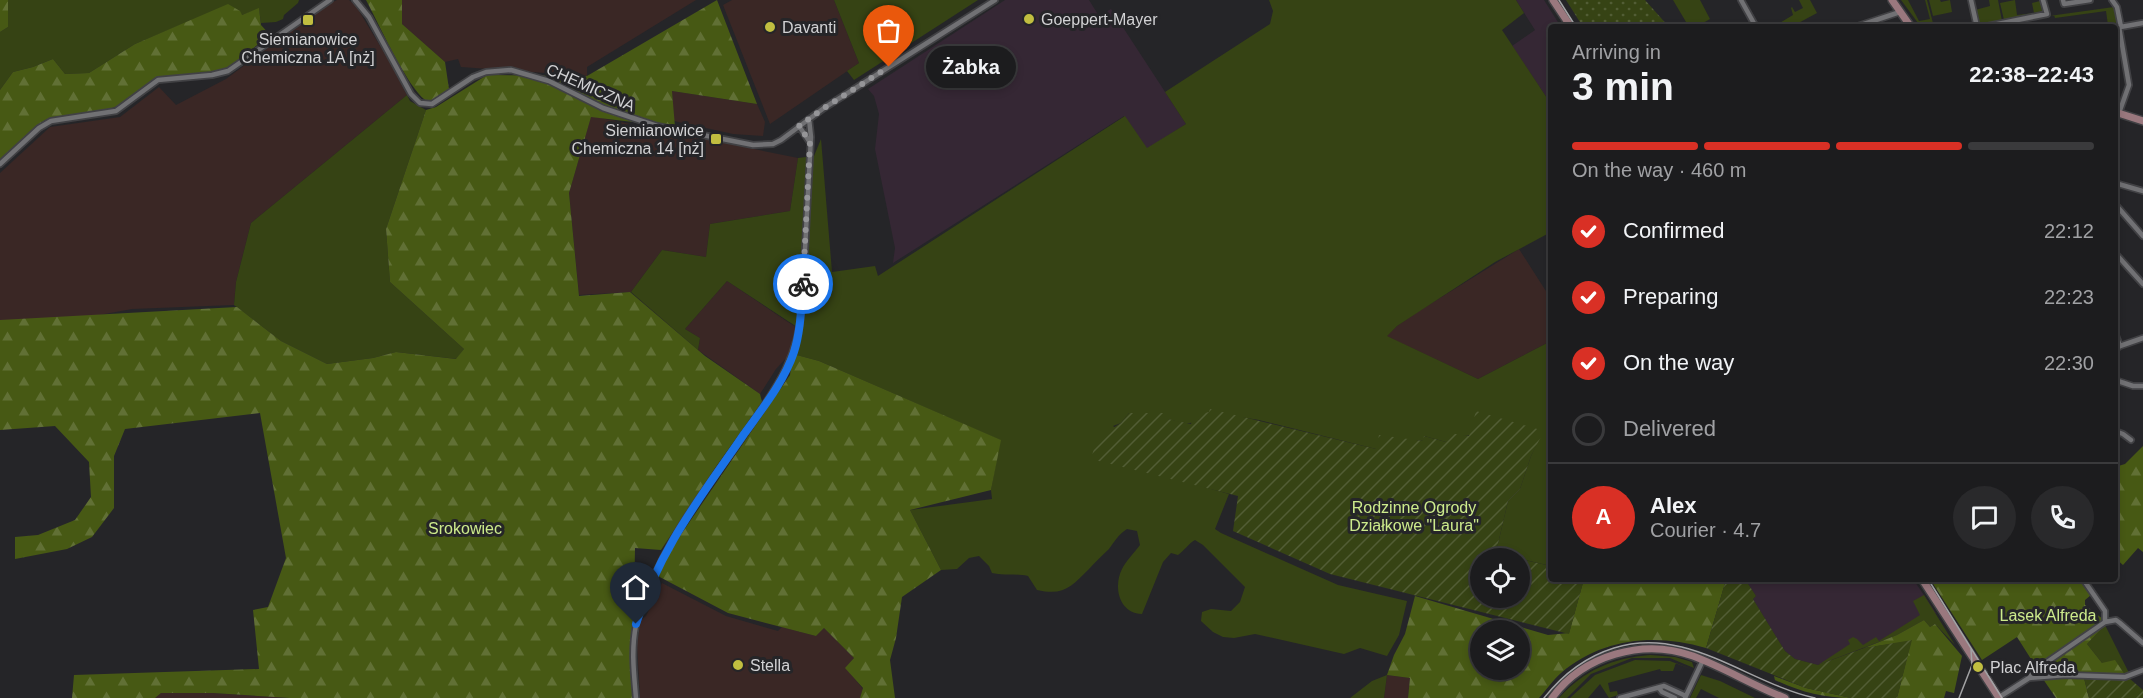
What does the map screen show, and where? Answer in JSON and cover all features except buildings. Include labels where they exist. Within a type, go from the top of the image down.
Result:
[{"type":"main road","points":[[1554,0],[1568,24]]},
{"type":"main road","points":[[1893,0],[1909,24]]},
{"type":"main road","points":[[2118,112],[2143,121]]},
{"type":"main road","points":[[1924,582],[1998,698]]},
{"type":"main road","points":[[1552,698],[1569,679],[1604,657],[1651,649],[1685,654],[1703,660],[1785,698]]},
{"type":"street","points":[[0,164],[39,128],[51,121],[119,110],[158,80],[212,75],[228,71],[330,0]]},
{"type":"street","name":"CHEMICZNA","points":[[355,0],[369,17],[411,94],[420,103],[435,103],[462,82],[486,72],[511,70],[543,78],[603,108],[657,126],[753,146],[773,144],[799,126]]},
{"type":"street","points":[[810,142],[799,126],[808,119],[994,0]]},
{"type":"street","points":[[1742,0],[1754,24]]},
{"type":"street","points":[[1971,0],[1976,24]]},
{"type":"street","points":[[1998,24],[2046,14],[2043,0]]},
{"type":"street","points":[[2062,0],[2064,4],[2090,0]]},
{"type":"street","points":[[2112,0],[2117,7],[2118,24]]},
{"type":"street","points":[[1864,24],[1900,12]]},
{"type":"street","points":[[2118,110],[2129,85],[2118,28],[2143,23]]},
{"type":"street","points":[[636,698],[633,644],[639,615],[654,574],[673,537],[768,401],[793,354],[800,322],[811,126],[808,119]]},
{"type":"street","points":[[2118,184],[2143,191]]},
{"type":"street","points":[[2118,207],[2143,236]]},
{"type":"street","points":[[2118,257],[2143,284]]},
{"type":"street","points":[[2118,341],[2120,346],[2143,338]]},
{"type":"street","points":[[2118,381],[2133,386],[2143,386]]},
{"type":"street","points":[[2118,432],[2131,440]]},
{"type":"street","points":[[2085,582],[2105,611],[2105,622]]},
{"type":"street","points":[[1998,698],[2105,622],[2116,620],[2137,635],[2143,643]]},
{"type":"street","points":[[1620,698],[1664,686],[1685,697],[1703,660]]},
{"type":"street","points":[[2029,678],[2066,675],[2125,677],[2143,670]]},
{"type":"street","points":[[1659,688],[1662,692],[1675,698]]},
{"type":"shaded area","points":[[337,0],[349,0],[356,6],[407,95],[251,223],[236,282],[234,305],[132,309],[83,318],[0,323],[0,173],[50,127],[120,117],[159,87],[176,105],[226,79],[323,7]]},
{"type":"shaded area","points":[[402,0],[696,0],[587,67],[587,76],[461,67],[458,59],[445,62],[402,24]]},
{"type":"shaded area","points":[[732,0],[834,0],[859,63],[770,124],[723,5]]},
{"type":"shaded area","points":[[1005,0],[1089,0],[1099,16],[1111,9],[1186,124],[1147,149],[1124,116],[893,263],[895,248],[875,149],[879,114],[874,96],[868,89]]},
{"type":"shaded area","points":[[1516,0],[1544,0],[1559,24],[1548,24],[1548,100],[1512,46],[1535,30]]},
{"type":"shaded area","points":[[672,91],[757,104],[765,122],[763,136],[733,134],[674,121]]},
{"type":"shaded area","points":[[591,116],[798,158],[790,211],[710,224],[706,257],[662,250],[631,292],[579,295],[569,193]]},
{"type":"shaded area","points":[[1519,249],[1548,294],[1548,343],[1478,379],[1386,336],[1419,311]]},
{"type":"shaded area","points":[[727,281],[797,328],[789,355],[776,369],[760,394],[698,350],[700,338],[685,329]]},
{"type":"shaded area","points":[[1747,582],[1915,582],[1936,613],[1897,635],[1818,665],[1795,659],[1785,651],[1753,599],[1756,596]]},
{"type":"shaded area","points":[[662,583],[726,616],[778,631],[782,627],[816,636],[824,628],[854,658],[846,668],[863,689],[860,698],[640,698],[637,644],[641,620],[646,616]]},
{"type":"shaded area","points":[[1387,675],[1410,678],[1408,698],[1384,698]]},
{"type":"shaded area","points":[[161,693],[213,693],[290,698],[155,698]]},
{"type":"green space","points":[[0,0],[8,0],[8,27],[0,32]]},
{"type":"green space","points":[[8,0],[299,0],[284,15],[283,19],[276,22],[261,23],[259,9],[242,15],[178,26],[135,44],[89,73],[65,74],[53,59],[13,72],[0,90],[0,32],[8,27]]},
{"type":"green space","points":[[366,0],[402,0],[402,24],[445,62],[449,89],[429,102],[422,97],[404,72]]},
{"type":"green space","name":"Srokowiec","points":[[717,0],[757,104],[672,91],[675,127],[591,117],[569,193],[579,296],[630,292],[705,356],[760,394],[762,402],[661,550],[635,548],[633,656],[637,698],[290,698],[213,693],[161,693],[155,698],[72,698],[74,675],[259,669],[253,610],[268,607],[286,558],[260,413],[125,429],[114,456],[114,508],[92,537],[67,549],[15,559],[15,537],[38,535],[75,520],[91,497],[89,462],[55,426],[0,430],[0,320],[237,307],[281,341],[327,364],[373,358],[396,352],[456,359],[464,349],[390,282],[386,229],[426,110],[436,107],[487,75],[587,76]]},
{"type":"green space","points":[[834,0],[978,0],[854,80],[847,71],[859,63]]},
{"type":"green space","points":[[1269,0],[1516,0],[1524,13],[1502,30],[1548,99],[1548,234],[1495,262],[1397,326],[1387,336],[1478,379],[1548,343],[1548,565],[1530,561],[1530,548],[1497,548],[1508,501],[1520,489],[1531,456],[1543,431],[1461,436],[1446,442],[1424,436],[1424,441],[1413,440],[1376,449],[1259,420],[1209,412],[1190,423],[1167,419],[1168,413],[1129,413],[1121,423],[1113,426],[1190,483],[1229,494],[1215,529],[1221,533],[1338,585],[1407,601],[1399,635],[1387,656],[1360,648],[1344,654],[1255,634],[1234,638],[1223,637],[1213,632],[1201,621],[1202,612],[1211,609],[1231,611],[1240,602],[1245,587],[1203,545],[1195,540],[1178,555],[1171,553],[1163,562],[1142,614],[1128,609],[1123,604],[1118,591],[1122,569],[1140,545],[1137,531],[1127,529],[1124,531],[1077,581],[1061,591],[1037,590],[1028,576],[992,573],[989,566],[979,556],[969,558],[957,569],[941,570],[910,510],[992,499],[991,490],[1000,440],[819,361],[793,354],[797,327],[727,281],[685,329],[700,338],[698,350],[631,292],[662,250],[706,257],[710,224],[790,211],[798,158],[814,156],[821,139],[832,272],[875,266],[878,276],[1125,116],[1147,148],[1186,124],[1165,92],[1270,24],[1273,11]]},
{"type":"green space","points":[[1566,0],[1645,0],[1666,24],[1581,24]]},
{"type":"green space","points":[[1673,0],[1700,0],[1710,19],[1701,24],[1687,24]]},
{"type":"green space","points":[[1799,0],[1810,0],[1817,13],[1797,24],[1778,24],[1793,15],[1792,7],[1795,12],[1803,8]]},
{"type":"green space","points":[[1901,0],[1908,0],[1919,21],[1930,19],[1925,0],[1927,0],[1933,24],[1919,24]]},
{"type":"green space","points":[[1929,0],[1940,0],[1941,2],[1950,0],[1952,12],[1933,16]]},
{"type":"green space","points":[[1989,0],[1998,0],[2002,21],[1978,24],[1975,10],[1990,6]]},
{"type":"green space","points":[[2015,0],[2017,15],[2033,13],[2004,20],[2000,3]]},
{"type":"green space","points":[[2040,1],[2042,11],[2034,13],[2032,3]]},
{"type":"green space","points":[[228,4],[240,11],[242,15],[259,8],[261,25],[270,35],[228,68],[210,73],[155,79],[120,105],[107,110],[45,120],[0,161],[0,90],[13,72],[53,59],[65,74],[89,73],[135,44]]},
{"type":"green space","points":[[2114,7],[2117,21],[2115,24],[2108,24],[2106,11],[2055,18],[2054,15]]},
{"type":"green space","points":[[407,95],[410,101],[426,110],[386,229],[390,282],[464,349],[457,359],[396,352],[373,358],[327,364],[281,341],[234,305],[236,282],[251,223]]},
{"type":"green space","points":[[793,354],[819,361],[1001,440],[991,490],[910,510],[941,570],[902,597],[890,660],[895,698],[860,698],[863,688],[845,668],[854,658],[824,628],[816,636],[728,613],[654,574],[790,375]]},
{"type":"green space","name":"Rodzinne Ogrody Działkowe \"Laura\"","points":[[1210,409],[1376,449],[1379,435],[1423,441],[1424,436],[1446,442],[1449,433],[1469,436],[1476,411],[1544,431],[1531,456],[1520,489],[1508,501],[1497,548],[1470,548],[1470,608],[1530,608],[1530,561],[1548,565],[1548,582],[1583,582],[1569,634],[1530,624],[1530,620],[1513,620],[1330,574],[1233,531],[1238,496],[1091,459],[1097,438],[1121,423],[1129,413],[1169,413],[1168,419],[1191,424],[1192,420],[1199,420],[1200,414],[1209,412]]},
{"type":"green space","name":"Lasek Alfreda","points":[[2143,446],[2143,552],[2138,548],[2123,565],[2118,561],[2118,466],[2125,464]]},
{"type":"green space","points":[[1583,582],[1725,583],[1706,648],[1687,643],[1649,640],[1611,646],[1577,661],[1558,676],[1539,698],[1408,698],[1410,678],[1387,675],[1405,634],[1415,596],[1497,620],[1470,620],[1470,680],[1530,680],[1530,630],[1548,635],[1569,633]]},
{"type":"green space","points":[[1747,582],[1756,596],[1753,599],[1785,651],[1795,659],[1818,665],[1864,648],[1912,640],[1897,698],[1851,698],[1806,688],[1706,648],[1725,583]]},
{"type":"green space","name":"Lasek Alfreda","points":[[1932,582],[2084,582],[2091,595],[2085,600],[2085,605],[2104,620],[2102,623],[2036,667],[2017,637],[1982,660]]},
{"type":"green space","points":[[1924,595],[1955,645],[1935,624],[1930,627],[1924,620],[1897,635],[1818,665],[1850,644],[1848,640],[1853,637],[1863,645],[1876,637],[1879,641],[1920,615],[1913,601]]},
{"type":"green space","points":[[1924,620],[1930,627],[1935,624],[1962,656],[1954,693],[1946,691],[1944,698],[1897,698],[1911,641],[1864,648],[1897,635]]},
{"type":"green space","points":[[2105,625],[2129,673],[2125,675],[2102,663],[2087,644]]},
{"type":"green space","name":"Lasek Alfreda","points":[[2105,625],[2087,644],[2102,663],[2115,660],[2125,675],[2033,676],[2036,671]]},
{"type":"green space","points":[[1650,655],[1675,657],[1692,662],[1694,668],[1670,658],[1632,658],[1591,674],[1567,698],[1559,698],[1579,680],[1600,667],[1624,659]]},
{"type":"green space","points":[[1635,660],[1676,663],[1673,671],[1661,671],[1660,669],[1608,683],[1610,692],[1617,691],[1618,695],[1609,698],[1600,684],[1588,698],[1570,698],[1595,675]]},
{"type":"green space","points":[[1387,675],[1384,698],[1350,698],[1372,681]]},
{"type":"green space","points":[[1701,675],[1720,681],[1755,698],[1719,698],[1701,689],[1696,698],[1690,698]]},
{"type":"green space","points":[[1774,676],[1806,688],[1851,698],[1831,697],[1803,691],[1775,680]]},
{"type":"green space","points":[[2084,678],[2089,698],[2056,698],[2043,679]]},
{"type":"green space","points":[[2084,678],[2130,679],[2143,690],[2143,698],[2089,698]]},
{"type":"tram line","points":[[1559,0],[1574,24]]},
{"type":"tram line","points":[[1930,582],[2002,698]]},
{"type":"tram line","points":[[1544,698],[1559,681],[1584,661],[1614,648],[1641,643],[1667,644],[1692,650],[1790,691],[1815,698]]},
{"type":"tram line","points":[[1959,698],[1972,665],[1971,649]]},
{"type":"way so far","points":[[803,284],[810,142],[799,126],[889,67]]},
{"type":"place","name":"Goeppert-Mayer","points":[[1029,19]]},
{"type":"place","name":"Siemianowice Chemiczna 1A [nż]","points":[[308,20]]},
{"type":"place","name":"Davanti","points":[[770,27]]},
{"type":"place","name":"Żabka","points":[[889,67]]},
{"type":"place","name":"Siemianowice Chemiczna 14 [nż]","points":[[716,139]]},
{"type":"place","name":"Stella","points":[[738,665]]},
{"type":"place","name":"Plac Alfreda","points":[[1978,667]]},
{"type":"route","points":[[636,624],[654,574],[673,537],[768,401],[787,367],[797,339],[803,284]]}]
